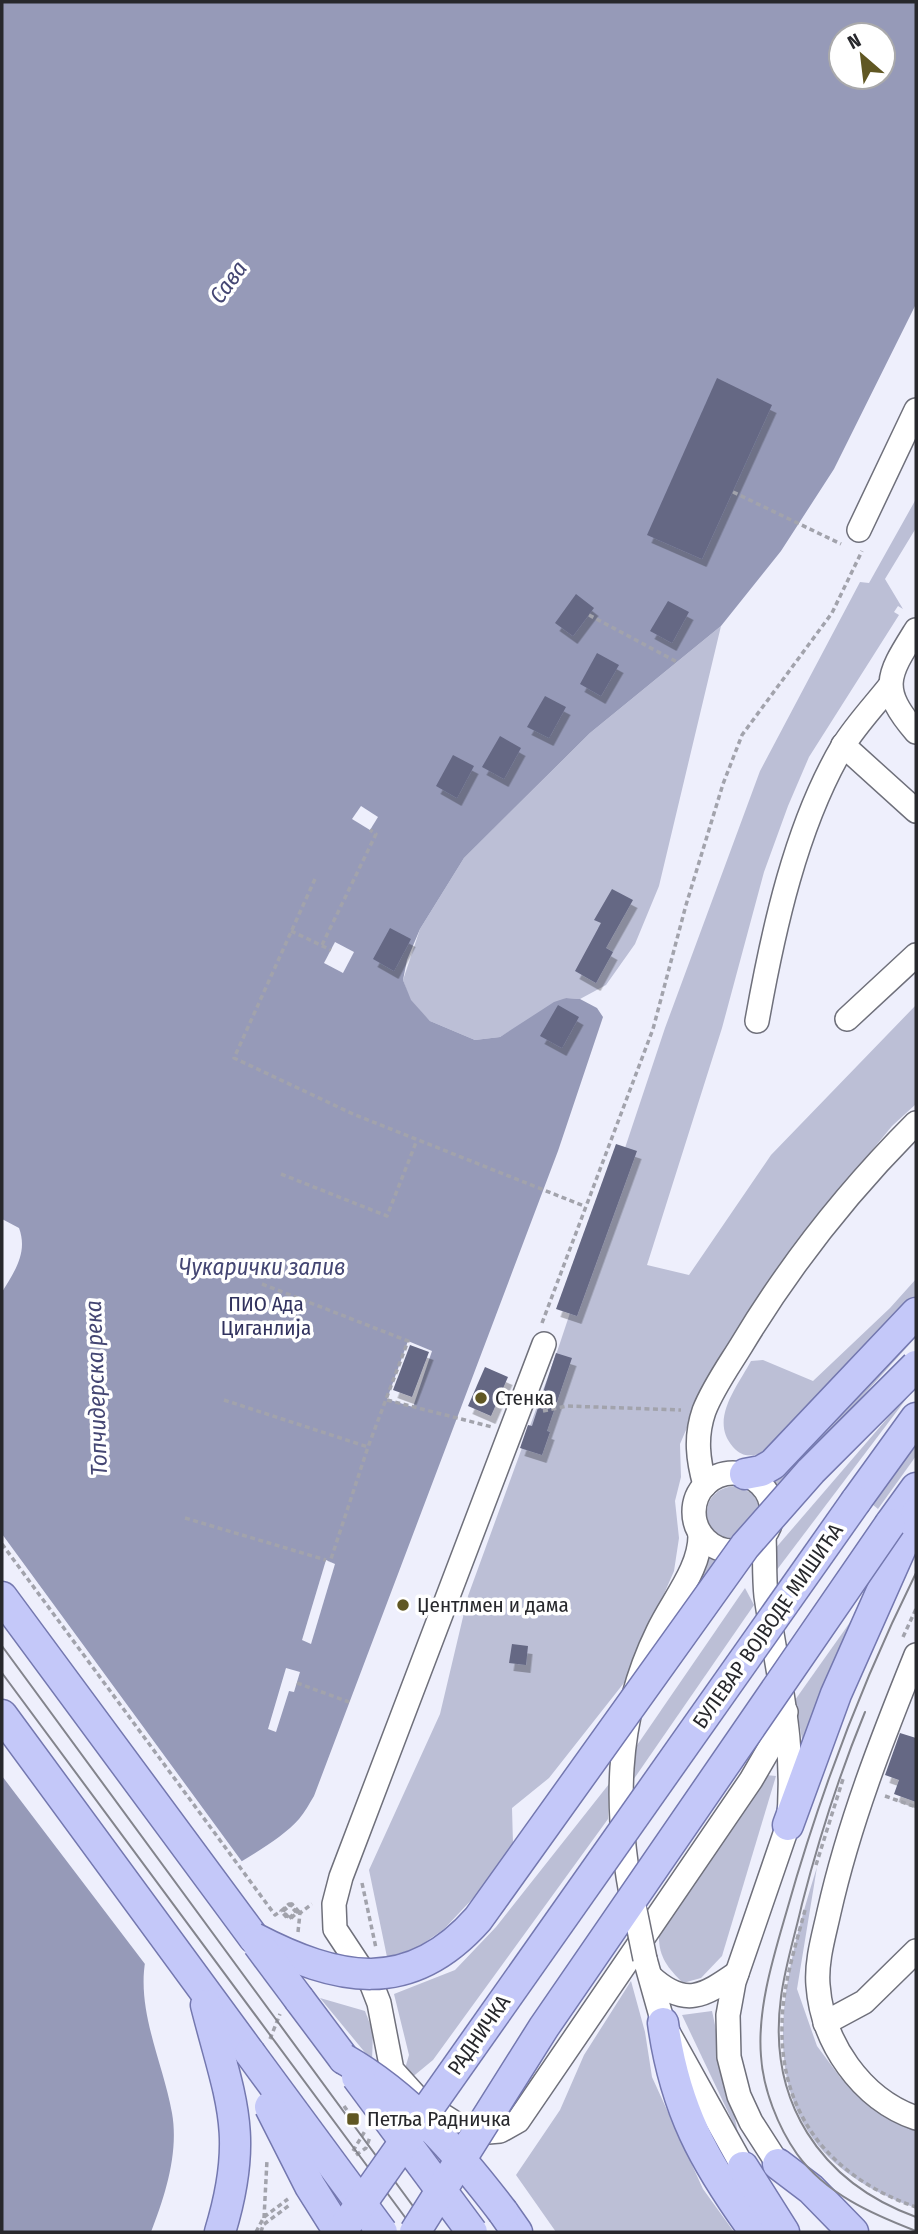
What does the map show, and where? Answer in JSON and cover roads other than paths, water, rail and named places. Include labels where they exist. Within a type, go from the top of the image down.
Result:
[{"type":"main road","points":[[736,1473],[761,1471],[773,1464],[916,1313]]},
{"type":"main road","points":[[254,1938],[329,1971],[372,1974],[418,1965],[461,1938],[478,1919],[745,1546],[811,1471],[916,1366]]},
{"type":"main road","name":"БУЛЕВАР ВОЈВОДЕ МИШИЋА","points":[[618,1838],[916,1418]]},
{"type":"main road","name":"БУЛЕВАР ВОЈВОДЕ МИШИЋА","points":[[631,1906],[903,1519],[916,1488]]},
{"type":"main road","points":[[788,1825],[903,1519]]},
{"type":"main road","points":[[2,1597],[472,2232]]},
{"type":"main road","points":[[2,1715],[382,2232]]},
{"type":"main road","name":"РАДНИЧКА","points":[[340,2232],[618,1838]]},
{"type":"main road","points":[[415,2232],[544,2027],[631,1906]]},
{"type":"main road","points":[[203,1987],[233,2102],[236,2138],[232,2194],[220,2232]]},
{"type":"main road","points":[[663,2022],[673,2084],[690,2129],[784,2232]]},
{"type":"main road","points":[[250,2053],[251,2066],[268,2104],[310,2186],[340,2232]]},
{"type":"main road","points":[[344,2059],[383,2083],[456,2152],[517,2232]]},
{"type":"main road","points":[[778,2164],[823,2232]]},
{"type":"main road","points":[[778,2164],[811,2189],[853,2232]]},
{"type":"main road","points":[[733,2177],[755,2232]]},
{"type":"street","points":[[859,530],[916,410]]},
{"type":"street","points":[[916,629],[892,668],[889,687],[894,703],[916,732]]},
{"type":"street","points":[[757,1021],[785,895],[812,813],[843,745],[889,687]]},
{"type":"street","points":[[843,745],[916,811]]},
{"type":"street","points":[[847,1019],[916,954]]},
{"type":"street","points":[[705,1485],[697,1450],[702,1418],[749,1332],[820,1233],[916,1123]]},
{"type":"street","points":[[544,1344],[511,1423],[341,1877],[334,1904],[335,1929],[372,1985],[379,2003],[390,2066],[415,2096],[452,2123],[476,2133],[500,2131],[519,2120],[751,1780],[776,1737],[786,1712]]},
{"type":"street","points":[[702,1418],[709,1449],[736,1473],[763,1486],[773,1506],[773,1517],[764,1537],[766,1595],[786,1712],[790,1763],[788,1825],[735,1983],[727,2037],[733,2075],[743,2107],[778,2164]]},
{"type":"street","points":[[736,1473],[705,1485],[695,1503],[696,1525],[708,1543],[729,1552],[750,1568],[766,1595]]},
{"type":"street","points":[[663,2022],[631,1906],[620,1828],[622,1746],[646,1659],[698,1555],[700,1534]]},
{"type":"street","points":[[729,1552],[748,1549],[764,1537]]},
{"type":"street","points":[[916,1655],[864,1788],[839,1868],[817,1984],[825,2023],[839,2052],[861,2082],[886,2104],[916,2118]]},
{"type":"street","points":[[825,2023],[864,2002],[916,1951]]},
{"type":"street","points":[[648,1968],[674,1994],[692,1996],[735,1983]]},
{"type":"water","points":[[2,2],[916,2],[916,304],[834,469],[781,551],[721,626],[590,733],[464,858],[420,929],[407,960],[403,980],[411,1000],[430,1021],[475,1040],[500,1037],[554,1002],[566,998],[580,999],[597,1008],[603,1017],[558,1151],[314,1796],[299,1819],[284,1833],[179,1904],[163,1920],[152,1938],[146,1960],[145,2004],[172,2113],[174,2143],[166,2189],[151,2232],[2,2232],[2,1292],[21,1253],[19,1228],[2,1219]]},
{"type":"tram line","points":[[916,1573],[860,1697],[813,1823],[772,1963],[760,2038],[762,2069],[768,2094],[778,2120],[797,2154],[822,2181],[851,2201],[916,2231]]},
{"type":"tram line","points":[[2,1646],[432,2232]]},
{"type":"tram line","points":[[2,1673],[416,2232]]},
{"type":"tram line","points":[[865,1712],[838,1783],[790,1950],[781,1997],[779,2035],[783,2070],[792,2103],[807,2133],[827,2159],[852,2182],[882,2202],[916,2217]]},
{"type":"place","name":"Стенка","points":[[481,1398]]},
{"type":"place","name":"Џентлмен и дама","points":[[403,1605]]},
{"type":"place","name":"Петља Радничка","points":[[353,2119]]},
{"type":"water label","name":"Сава","points":[[228,282]]},
{"type":"water label","name":"Чукарички залив","points":[[262,1267]]},
{"type":"water label","name":"Топчидерска река","points":[[96,1388]]},
{"type":"park label","name":"ПИО Ада Циганлија","points":[[266,1316]]}]
